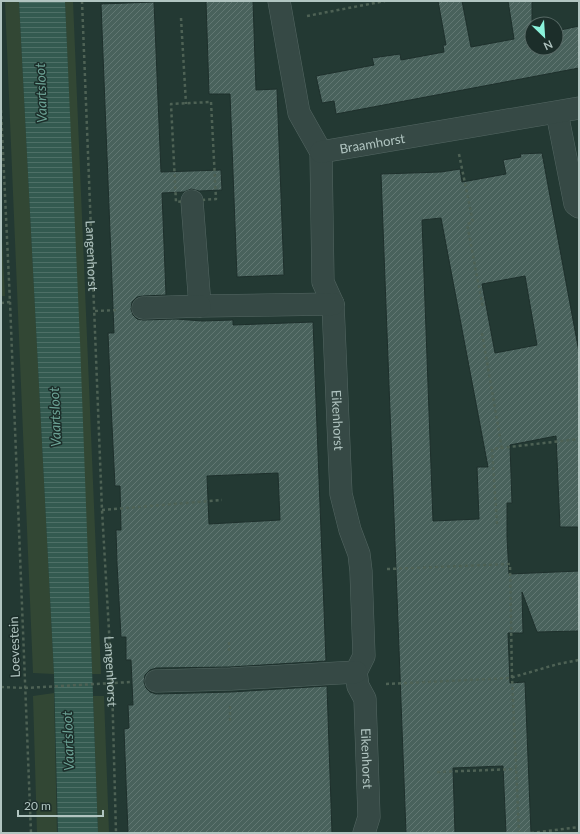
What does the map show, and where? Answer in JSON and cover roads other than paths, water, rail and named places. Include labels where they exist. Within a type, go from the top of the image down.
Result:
[{"type":"street","name":"Braamhorst","points":[[280,11],[299,113],[321,152],[557,113],[579,108]]},
{"type":"street","points":[[557,113],[575,204],[579,207]]},
{"type":"street","name":"Eikenhorst","points":[[321,152],[322,282],[333,304],[341,494],[350,530],[360,554],[364,656],[357,678],[365,699],[369,817],[364,833]]},
{"type":"street","points":[[192,201],[200,306]]},
{"type":"street","points":[[143,308],[333,304]]},
{"type":"street","points":[[156,681],[357,678]]},
{"type":"water","name":"Vaartsloot","points":[[19,1],[65,1],[80,341],[98,833],[58,833],[54,674]]}]
